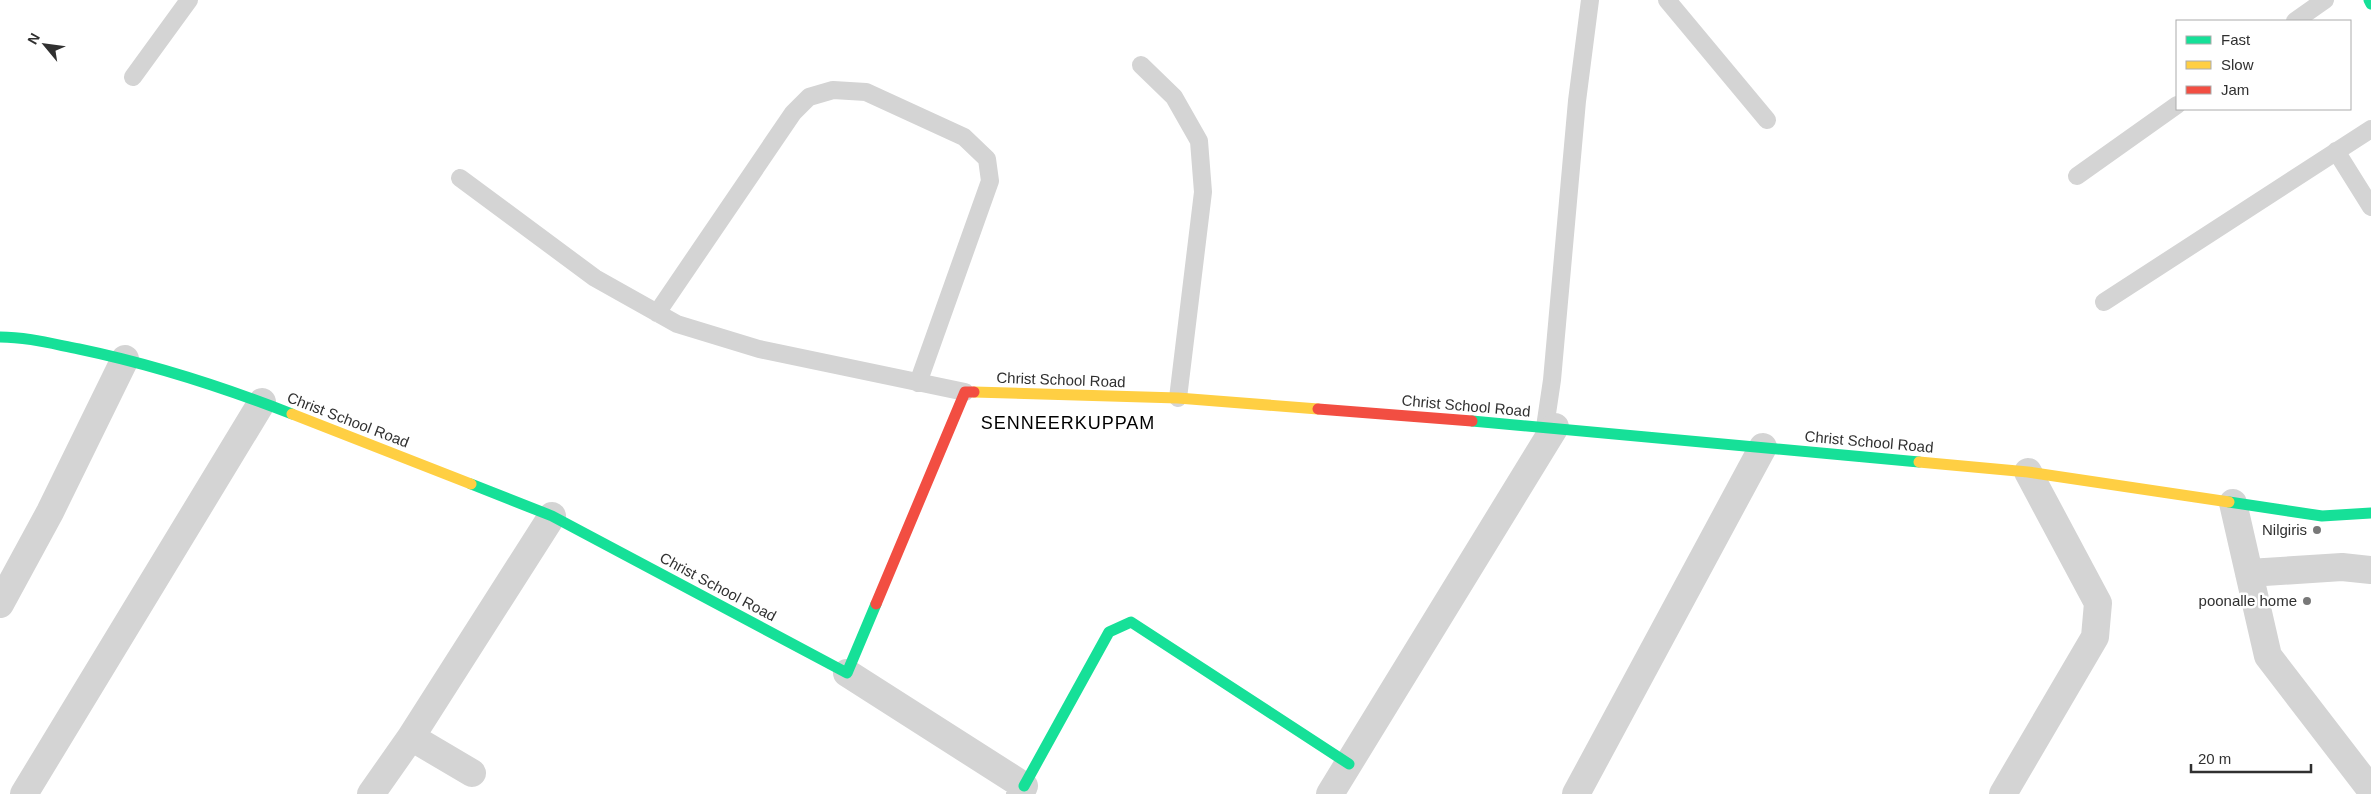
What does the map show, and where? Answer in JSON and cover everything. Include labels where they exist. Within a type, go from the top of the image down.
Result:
[{"type":"street","points":[[2369,0],[2371,4]]},
{"type":"street","name":"Christ School Road","points":[[0,337],[20,338],[124,358],[262,402],[552,516],[847,673]]},
{"type":"street","points":[[0,604],[50,512],[124,358]]},
{"type":"street","name":"Christ School Road","points":[[964,392],[1178,398],[1550,427],[2028,472],[2322,516],[2371,513]]},
{"type":"street","points":[[964,392],[847,673],[1022,790],[1109,632],[1131,622],[1349,764]]},
{"type":"street","points":[[24,794],[262,402]]},
{"type":"street","points":[[1330,794],[1550,427]]},
{"type":"street","points":[[1576,794],[1763,447]]},
{"type":"street","points":[[2003,794],[2096,637],[2098,603],[2028,472]]},
{"type":"street","points":[[2233,503],[2268,656],[2371,790]]},
{"type":"street","points":[[371,794],[411,737],[552,516]]},
{"type":"street","points":[[2249,572],[2342,567],[2371,570]]},
{"type":"street","points":[[411,737],[472,773]]},
{"type":"lane","points":[[133,78],[189,0]]},
{"type":"lane","points":[[1550,427],[1552,380],[1577,101],[1590,0]]},
{"type":"lane","points":[[1667,0],[1768,120]]},
{"type":"lane","points":[[2296,20],[2325,0]]},
{"type":"lane","points":[[1141,66],[1174,97],[1199,141],[1203,192],[1178,398]]},
{"type":"lane","points":[[657,313],[793,113],[809,98],[833,90],[866,92],[964,137],[987,159],[990,181],[918,382]]},
{"type":"lane","points":[[2078,176],[2176,106]]},
{"type":"lane","points":[[2104,302],[2371,129]]},
{"type":"lane","points":[[2336,151],[2371,207]]},
{"type":"lane","points":[[460,178],[595,278],[676,324],[759,349],[964,392]]},
{"type":"traffic: fast","points":[[2369,0],[2371,4]]},
{"type":"traffic: fast","points":[[0,337],[40,341],[160,369],[292,414]]},
{"type":"traffic: fast","points":[[1472,421],[1919,462]]},
{"type":"traffic: fast","points":[[471,484],[552,516],[847,673],[876,604]]},
{"type":"traffic: fast","points":[[2229,502],[2322,516],[2371,513]]},
{"type":"traffic: fast","points":[[1024,786],[1109,632],[1131,622],[1349,764]]},
{"type":"traffic: slow","points":[[974,392],[1178,398],[1318,409]]},
{"type":"traffic: slow","points":[[292,414],[471,484]]},
{"type":"traffic: slow","points":[[1919,462],[2028,472],[2229,502]]},
{"type":"traffic: jam","points":[[876,604],[965,392],[974,392]]},
{"type":"traffic: jam","points":[[1318,409],[1472,421]]},
{"type":"place","name":"Nilgiris","points":[[2317,530]]},
{"type":"place","name":"poonalle home","points":[[2307,601]]},
{"type":"district","name":"SENNEERKUPPAM","points":[[1068,423]]}]
